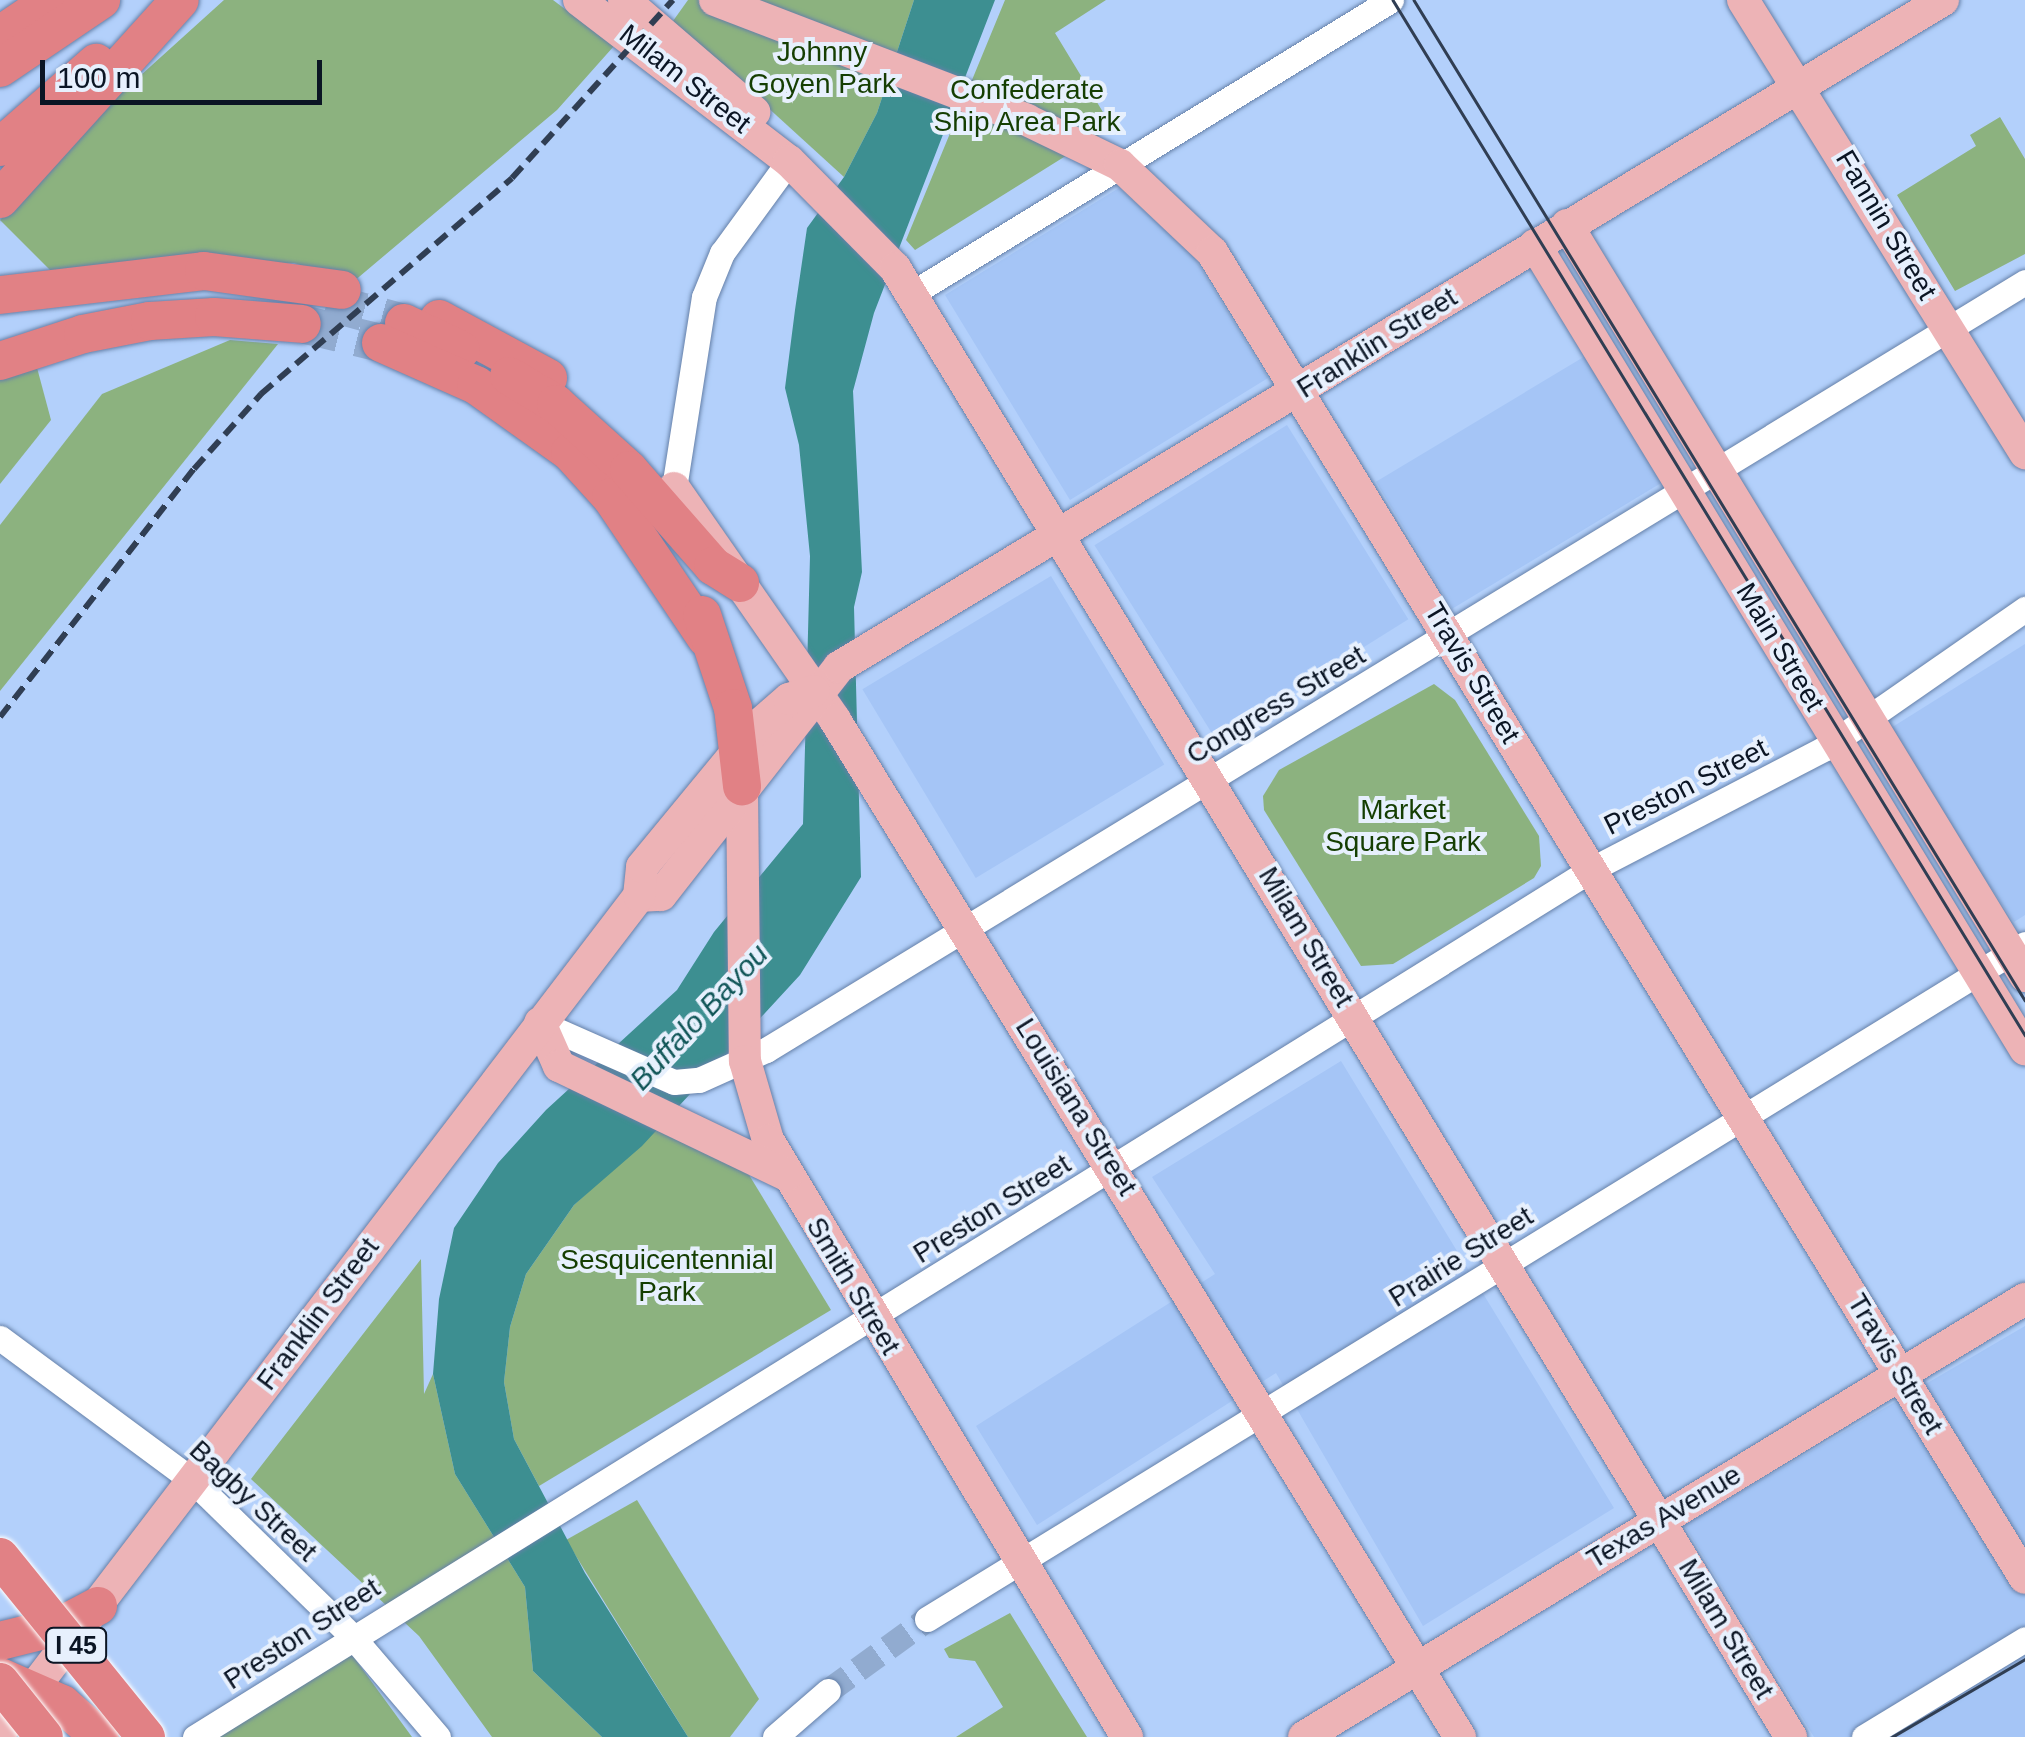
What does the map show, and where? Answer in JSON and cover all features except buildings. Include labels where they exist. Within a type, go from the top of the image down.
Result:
[{"type":"highway","points":[[0,35],[52,0]]},
{"type":"highway","points":[[0,68],[102,0]]},
{"type":"highway","points":[[0,199],[89,84],[168,0]]},
{"type":"highway","points":[[0,147],[89,84],[180,0]]},
{"type":"highway","points":[[0,295],[204,271],[324,305]]},
{"type":"highway","points":[[0,315],[223,292],[324,305]]},
{"type":"highway","points":[[0,361],[83,334],[150,321],[324,305]]},
{"type":"highway","points":[[740,582],[695,548],[666,497],[531,365],[465,328],[401,326],[570,452],[611,497],[701,632],[733,708],[742,786]]},
{"type":"highway","points":[[695,548],[701,632]]},
{"type":"highway","name":"I 45","points":[[0,1557],[146,1737]]},
{"type":"highway","points":[[0,1641],[60,1626],[98,1606]]},
{"type":"highway","points":[[11,1684],[44,1737]]},
{"type":"highway","points":[[11,1684],[62,1704],[100,1737]]},
{"type":"main road","name":"Milam Street","points":[[579,0],[800,171],[873,242],[911,294],[1791,1737]]},
{"type":"main road","name":"Milam Street","points":[[624,0],[744,98],[800,171]]},
{"type":"main road","name":"Travis Street","points":[[715,0],[1027,120],[1120,165],[1212,252],[2025,1578]]},
{"type":"main road","name":"Fannin Street","points":[[1743,0],[2025,453]]},
{"type":"main road","name":"Franklin Street","points":[[639,896],[661,896],[742,786],[803,720],[814,691],[839,667],[1062,536],[1567,225],[1943,0]]},
{"type":"main road","name":"Main Street","points":[[1567,225],[1868,719],[2020,958]]},
{"type":"main road","name":"Main Street","points":[[1535,245],[2025,1049]]},
{"type":"main road","points":[[666,497],[695,548]]},
{"type":"main road","name":"Louisiana Street","points":[[740,582],[814,691],[1114,1167],[1460,1737]]},
{"type":"main road","name":"Franklin Street","points":[[0,1732],[11,1684],[98,1606],[639,896],[642,867],[739,746],[789,698],[814,691]]},
{"type":"main road","name":"Smith Street","points":[[742,786],[744,1060],[756,1111],[786,1175],[1127,1737]]},
{"type":"main road","points":[[540,1023],[569,1054],[786,1175]]},
{"type":"main road","name":"Texas Avenue","points":[[1304,1737],[2025,1299]]},
{"type":"street","points":[[911,294],[1392,0]]},
{"type":"street","points":[[666,497],[704,296],[722,253],[800,171]]},
{"type":"street","name":"Congress Street","points":[[569,1054],[674,1082],[699,1080],[744,1060],[1450,636],[2025,282]]},
{"type":"street","name":"Preston Street","points":[[195,1737],[352,1635],[873,1320],[1592,869],[1837,740],[2025,609]]},
{"type":"street","name":"Prairie Street","points":[[927,1619],[1265,1415],[1978,972],[2020,958]]},
{"type":"street","name":"Bagby Street","points":[[1,1337],[192,1480],[352,1635],[438,1737]]},
{"type":"street","points":[[1864,1737],[2025,1638]]},
{"type":"street","points":[[775,1737],[828,1691]]},
{"type":"shaded area","points":[[1119,188],[1194,257],[1268,378],[1070,500],[945,295]]},
{"type":"shaded area","points":[[1592,352],[1668,479],[1452,609],[1376,482]]},
{"type":"shaded area","points":[[1287,425],[1408,619],[1216,739],[1094,545]]},
{"type":"shaded area","points":[[1051,576],[1164,765],[976,878],[862,689]]},
{"type":"shaded area","points":[[2025,644],[2025,915],[2014,922],[1886,731]]},
{"type":"shaded area","points":[[1341,1061],[1614,1508],[1423,1626],[1276,1373],[1037,1525],[976,1426],[1215,1274],[1152,1177]]},
{"type":"shaded area","points":[[2025,1326],[2025,1737],[1814,1737],[1684,1525]]},
{"type":"green space","points":[[224,0],[553,0],[614,46],[557,110],[353,282],[294,263],[51,271],[0,220],[110,103]]},
{"type":"green space","name":"Johnny Goyen Park","points":[[688,0],[914,0],[877,113],[844,177],[673,21]]},
{"type":"green space","name":"Confederate Ship Area Park","points":[[1005,0],[1106,0],[1055,33],[1112,127],[915,250],[906,240]]},
{"type":"green space","points":[[2000,117],[2025,159],[2025,254],[1955,291],[1897,195],[1976,146],[1970,135]]},
{"type":"green space","points":[[230,340],[278,344],[0,691],[0,525],[102,394]]},
{"type":"green space","points":[[36,364],[51,420],[0,484],[0,377]]},
{"type":"green space","name":"Market Square Park","points":[[1434,684],[1455,700],[1539,836],[1541,866],[1534,878],[1393,964],[1361,966],[1264,810],[1263,796],[1279,770]]},
{"type":"green space","name":"Sesquicentennial Park","points":[[666,1120],[740,1160],[831,1310],[539,1486],[514,1439],[504,1382],[510,1327],[526,1274],[574,1205]]},
{"type":"green space","points":[[421,1259],[424,1394],[433,1374],[455,1474],[525,1587],[533,1671],[602,1737],[492,1737],[419,1636],[251,1479]]},
{"type":"green space","points":[[637,1500],[759,1699],[730,1737],[688,1737],[566,1540]]},
{"type":"green space","points":[[1010,1613],[1087,1737],[956,1737],[1003,1707],[975,1661],[949,1658],[944,1649]]},
{"type":"green space","points":[[347,1648],[412,1737],[205,1737]]},
{"type":"water","name":"Buffalo Bayou","points":[[914,0],[995,0],[874,313],[853,391],[862,572],[854,607],[861,877],[800,975],[642,1146],[574,1205],[526,1274],[510,1327],[504,1382],[514,1439],[585,1573],[688,1737],[602,1737],[533,1671],[525,1587],[455,1474],[433,1374],[439,1299],[454,1228],[498,1163],[546,1110],[677,990],[714,932],[803,824],[810,556],[799,445],[785,388],[795,310],[807,228],[844,177],[877,113]]},
{"type":"tunnel","points":[[327,302],[404,323]]},
{"type":"tunnel","points":[[302,324],[381,343]]},
{"type":"tunnel","points":[[828,1691],[927,1619]]},
{"type":"tram line","points":[[1393,0],[2025,1035]]},
{"type":"tram line","points":[[1414,0],[2025,1000]]},
{"type":"tram line","points":[[1892,1737],[2025,1659]]},
{"type":"railway","points":[[0,717],[194,469],[261,394],[512,178],[673,0]]}]
